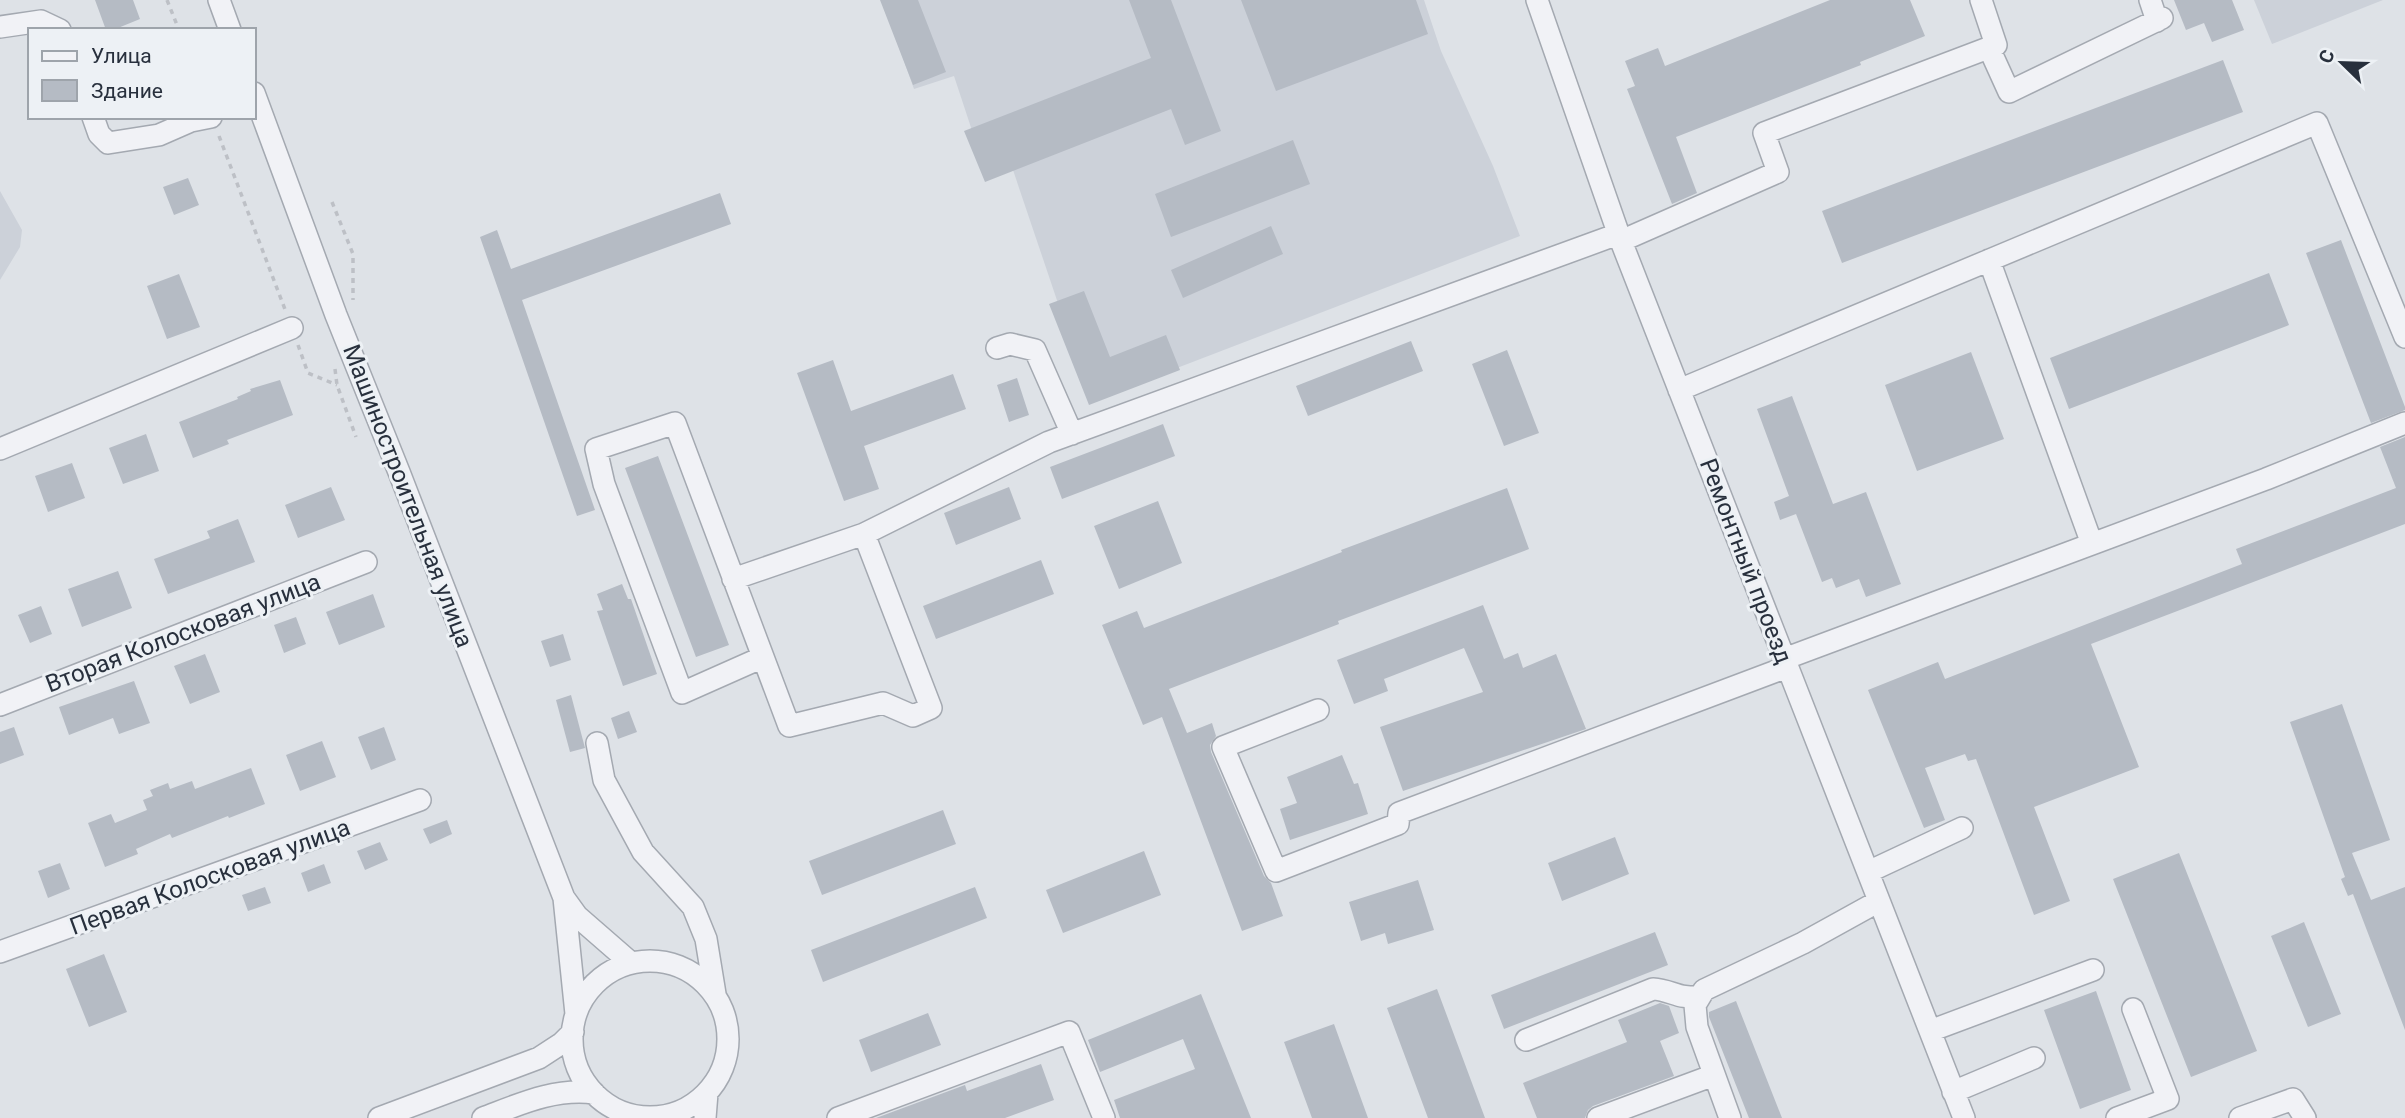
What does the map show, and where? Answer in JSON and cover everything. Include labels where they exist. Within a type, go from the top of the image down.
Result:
[{"type":"street","points":[[219,0],[229,28]]},
{"type":"street","name":"Ремонтный проезд","points":[[1537,0],[1620,237],[1964,1118]]},
{"type":"street","points":[[733,579],[864,534],[1049,442],[1620,237],[1778,172],[1764,134],[1996,45],[1981,0]]},
{"type":"street","points":[[1989,48],[2009,92],[2156,13]]},
{"type":"street","points":[[0,27],[41,21],[56,28]]},
{"type":"street","name":"Машиностроительная улица","points":[[256,99],[336,315],[564,898],[577,916],[631,963]]},
{"type":"street","points":[[94,119],[99,134],[108,143],[159,135],[191,121],[214,123]]},
{"type":"street","points":[[1679,390],[2317,123],[2405,337]]},
{"type":"street","points":[[1989,260],[2092,544]]},
{"type":"street","points":[[0,449],[292,328]]},
{"type":"street","points":[[997,348],[1010,344],[1035,350],[1072,434]]},
{"type":"street","points":[[763,657],[682,693],[604,484],[596,449],[675,423],[789,726],[883,703],[913,716],[931,708],[864,534]]},
{"type":"street","points":[[1318,710],[1223,747],[1276,871],[1398,824],[1399,813],[2405,424]]},
{"type":"street","name":"Вторая Колосковая улица","points":[[0,705],[366,562]]},
{"type":"street","points":[[574,1023],[573,1054],[581,1075],[594,1093],[615,1108],[641,1117],[664,1115],[687,1107],[707,1093],[722,1070],[728,1045],[726,1018],[715,994],[706,939],[693,907],[643,852],[604,780],[597,743]]},
{"type":"street","name":"Первая Колосковая улица","points":[[0,952],[421,800]]},
{"type":"street","points":[[1868,872],[1962,828]]},
{"type":"street","name":"Машиностроительная улица","points":[[564,898],[574,1023]]},
{"type":"street","points":[[1730,1118],[1697,1027],[1695,1005],[1704,990],[1803,943],[1879,901]]},
{"type":"street","points":[[379,1118],[539,1058],[562,1043],[584,998],[595,983],[609,972],[631,963],[655,960],[678,965],[699,977],[715,994]]},
{"type":"street","points":[[1930,1031],[2093,970]]},
{"type":"street","points":[[1525,1040],[1653,989],[1664,989],[1672,995],[1686,999],[1700,996]]},
{"type":"street","points":[[2117,1118],[2168,1099],[2133,1009]]},
{"type":"street","points":[[838,1118],[1069,1032],[1104,1118]]},
{"type":"street","points":[[1954,1092],[2034,1058]]},
{"type":"street","points":[[1598,1118],[1714,1075]]},
{"type":"street","points":[[483,1118],[550,1094],[573,1090],[594,1093]]},
{"type":"street","points":[[705,1118],[707,1093]]},
{"type":"street","points":[[2240,1118],[2293,1099],[2305,1118]]},
{"type":"path","points":[[167,0],[178,28]]},
{"type":"path","points":[[214,123],[307,373],[337,385]]},
{"type":"shaded area","points":[[882,0],[1424,0],[1441,51],[1493,166],[1520,236],[1091,401],[1013,170],[988,179],[954,76],[914,89]]},
{"type":"shaded area","points":[[2254,0],[2383,0],[2272,44]]},
{"type":"shaded area","points":[[0,191],[22,230],[20,247],[0,280]]},
{"type":"building","points":[[95,0],[133,0],[140,19],[118,28],[105,28]]},
{"type":"building","points":[[880,0],[918,0],[946,72],[913,85]]},
{"type":"building","points":[[1129,0],[1171,0],[1221,131],[1185,145],[1171,109],[985,182],[964,131],[1151,58]]},
{"type":"building","points":[[1241,0],[1416,0],[1428,34],[1276,91]]},
{"type":"building","points":[[1830,0],[1910,0],[1925,36],[1860,62],[1861,65],[1676,137],[1697,193],[1672,204],[1627,89],[1635,86],[1625,61],[1658,48],[1665,66]]},
{"type":"building","points":[[2174,0],[2232,0],[2244,30],[2212,42],[2204,23],[2186,30]]},
{"type":"building","points":[[2223,60],[2243,112],[1842,263],[1822,211]]},
{"type":"building","points":[[1293,140],[1310,184],[1171,237],[1155,194]]},
{"type":"building","points":[[188,178],[199,205],[174,215],[163,187]]},
{"type":"building","points":[[720,193],[731,224],[522,300],[595,510],[577,516],[480,237],[497,230],[511,269]]},
{"type":"building","points":[[1271,226],[1283,254],[1183,298],[1171,270]]},
{"type":"building","points":[[2341,240],[2405,407],[2405,410],[2371,423],[2306,253]]},
{"type":"building","points":[[2269,273],[2289,325],[2069,409],[2050,358]]},
{"type":"building","points":[[179,274],[200,327],[167,339],[147,286]]},
{"type":"building","points":[[1084,291],[1110,357],[1166,335],[1180,370],[1089,405],[1049,304]]},
{"type":"building","points":[[1411,341],[1423,371],[1308,416],[1296,386]]},
{"type":"building","points":[[1507,350],[1539,433],[1504,446],[1472,364]]},
{"type":"building","points":[[1971,352],[2004,439],[1917,471],[1885,385]]},
{"type":"building","points":[[833,360],[851,411],[953,374],[966,409],[864,446],[879,489],[844,501],[797,373]]},
{"type":"building","points":[[1017,378],[1029,415],[1009,422],[997,385]]},
{"type":"building","points":[[280,380],[293,415],[227,440],[229,444],[193,458],[179,422],[238,399],[237,397],[251,391],[250,389]]},
{"type":"building","points":[[1792,396],[1833,504],[1866,492],[1901,584],[1866,597],[1859,579],[1836,588],[1832,578],[1822,582],[1796,514],[1780,520],[1774,502],[1789,496],[1757,409]]},
{"type":"building","points":[[1163,424],[1175,456],[1062,499],[1050,467]]},
{"type":"building","points":[[146,434],[159,471],[123,484],[109,448]]},
{"type":"building","points":[[2405,437],[2405,524],[2091,644],[2139,767],[2034,807],[2070,901],[2034,915],[1976,759],[1968,761],[1965,754],[1925,768],[1945,820],[1924,828],[1868,690],[1938,662],[1945,679],[2242,564],[2236,549],[2396,488],[2380,447]]},
{"type":"building","points":[[658,456],[729,645],[696,657],[625,468]]},
{"type":"building","points":[[72,463],[85,498],[48,512],[35,476]]},
{"type":"building","points":[[331,487],[345,520],[298,538],[285,505]]},
{"type":"building","points":[[1009,487],[1021,519],[956,545],[944,513]]},
{"type":"building","points":[[1507,488],[1529,549],[1338,621],[1339,624],[1169,689],[1187,733],[1212,723],[1216,736],[1210,745],[1211,752],[1264,876],[1271,883],[1283,916],[1242,931],[1162,717],[1143,725],[1102,625],[1137,611],[1144,628]]},
{"type":"building","points":[[1158,501],[1182,563],[1119,589],[1094,526]]},
{"type":"building","points":[[238,519],[255,562],[168,594],[154,559],[210,538],[207,531]]},
{"type":"building","points":[[1041,560],[1054,594],[936,639],[923,606]]},
{"type":"building","points":[[118,571],[132,608],[82,627],[68,589]]},
{"type":"building","points":[[622,584],[628,599],[631,599],[657,674],[623,686],[597,611],[603,610],[597,594]]},
{"type":"building","points":[[373,594],[385,627],[339,645],[326,612]]},
{"type":"building","points":[[1483,605],[1504,659],[1518,653],[1523,668],[1556,654],[1586,729],[1403,791],[1380,727],[1483,692],[1464,648],[1384,679],[1388,691],[1354,704],[1337,660]]},
{"type":"building","points":[[41,606],[52,634],[30,643],[18,615]]},
{"type":"building","points":[[296,617],[306,644],[284,653],[274,625]]},
{"type":"building","points":[[563,634],[571,660],[550,667],[541,641]]},
{"type":"building","points":[[205,654],[220,692],[190,704],[174,666]]},
{"type":"building","points":[[134,681],[150,723],[119,734],[113,718],[69,735],[59,707]]},
{"type":"building","points":[[571,695],[585,748],[570,752],[556,700]]},
{"type":"building","points":[[2342,704],[2390,840],[2352,853],[2371,900],[2405,887],[2405,1030],[2353,894],[2348,896],[2341,879],[2345,877],[2290,722]]},
{"type":"building","points":[[629,711],[637,732],[618,739],[611,718]]},
{"type":"building","points":[[14,727],[24,755],[0,764],[0,732]]},
{"type":"building","points":[[384,727],[396,760],[371,770],[358,737]]},
{"type":"building","points":[[322,741],[336,777],[300,791],[286,755]]},
{"type":"building","points":[[1342,755],[1354,784],[1358,783],[1368,814],[1290,840],[1280,809],[1297,803],[1287,777]]},
{"type":"building","points":[[251,768],[265,804],[172,838],[170,834],[136,849],[138,854],[105,867],[88,823],[111,814],[115,823],[147,810],[143,800],[153,796],[150,790],[168,783],[170,789],[192,781],[195,789]]},
{"type":"building","points":[[943,810],[956,844],[822,895],[809,861]]},
{"type":"building","points":[[447,820],[452,834],[430,844],[423,829]]},
{"type":"building","points":[[1615,837],[1629,874],[1562,901],[1548,863]]},
{"type":"building","points":[[380,842],[388,860],[365,870],[357,851]]},
{"type":"building","points":[[1144,851],[1161,895],[1063,933],[1046,890]]},
{"type":"building","points":[[2179,853],[2257,1051],[2191,1077],[2113,879]]},
{"type":"building","points":[[60,863],[70,889],[48,898],[38,871]]},
{"type":"building","points":[[324,864],[331,883],[308,892],[301,873]]},
{"type":"building","points":[[1418,880],[1434,930],[1388,944],[1385,933],[1361,941],[1349,902]]},
{"type":"building","points":[[265,887],[271,903],[248,911],[242,895]]},
{"type":"building","points":[[975,887],[987,918],[823,982],[811,950]]},
{"type":"building","points":[[2304,922],[2341,1014],[2308,1027],[2271,936]]},
{"type":"building","points":[[1655,932],[1668,965],[1504,1029],[1491,995]]},
{"type":"building","points":[[104,954],[127,1012],[89,1027],[66,969]]},
{"type":"building","points":[[1437,989],[1485,1118],[1428,1118],[1387,1008]]},
{"type":"building","points":[[2096,991],[2131,1090],[2080,1109],[2044,1010]]},
{"type":"building","points":[[1201,994],[1251,1118],[1120,1118],[1114,1100],[1195,1069],[1183,1039],[1100,1072],[1088,1040]]},
{"type":"building","points":[[1736,1001],[1782,1118],[1749,1118],[1709,1017],[1709,1012]]},
{"type":"building","points":[[1660,1003],[1669,1006],[1679,1033],[1660,1041],[1674,1076],[1593,1106],[1585,1118],[1537,1118],[1523,1083],[1627,1042],[1618,1020]]},
{"type":"building","points":[[928,1013],[941,1045],[871,1072],[859,1040]]},
{"type":"building","points":[[1334,1024],[1368,1118],[1312,1118],[1284,1042]]},
{"type":"building","points":[[1041,1064],[1054,1100],[1005,1118],[876,1118],[965,1085],[967,1091]]}]
